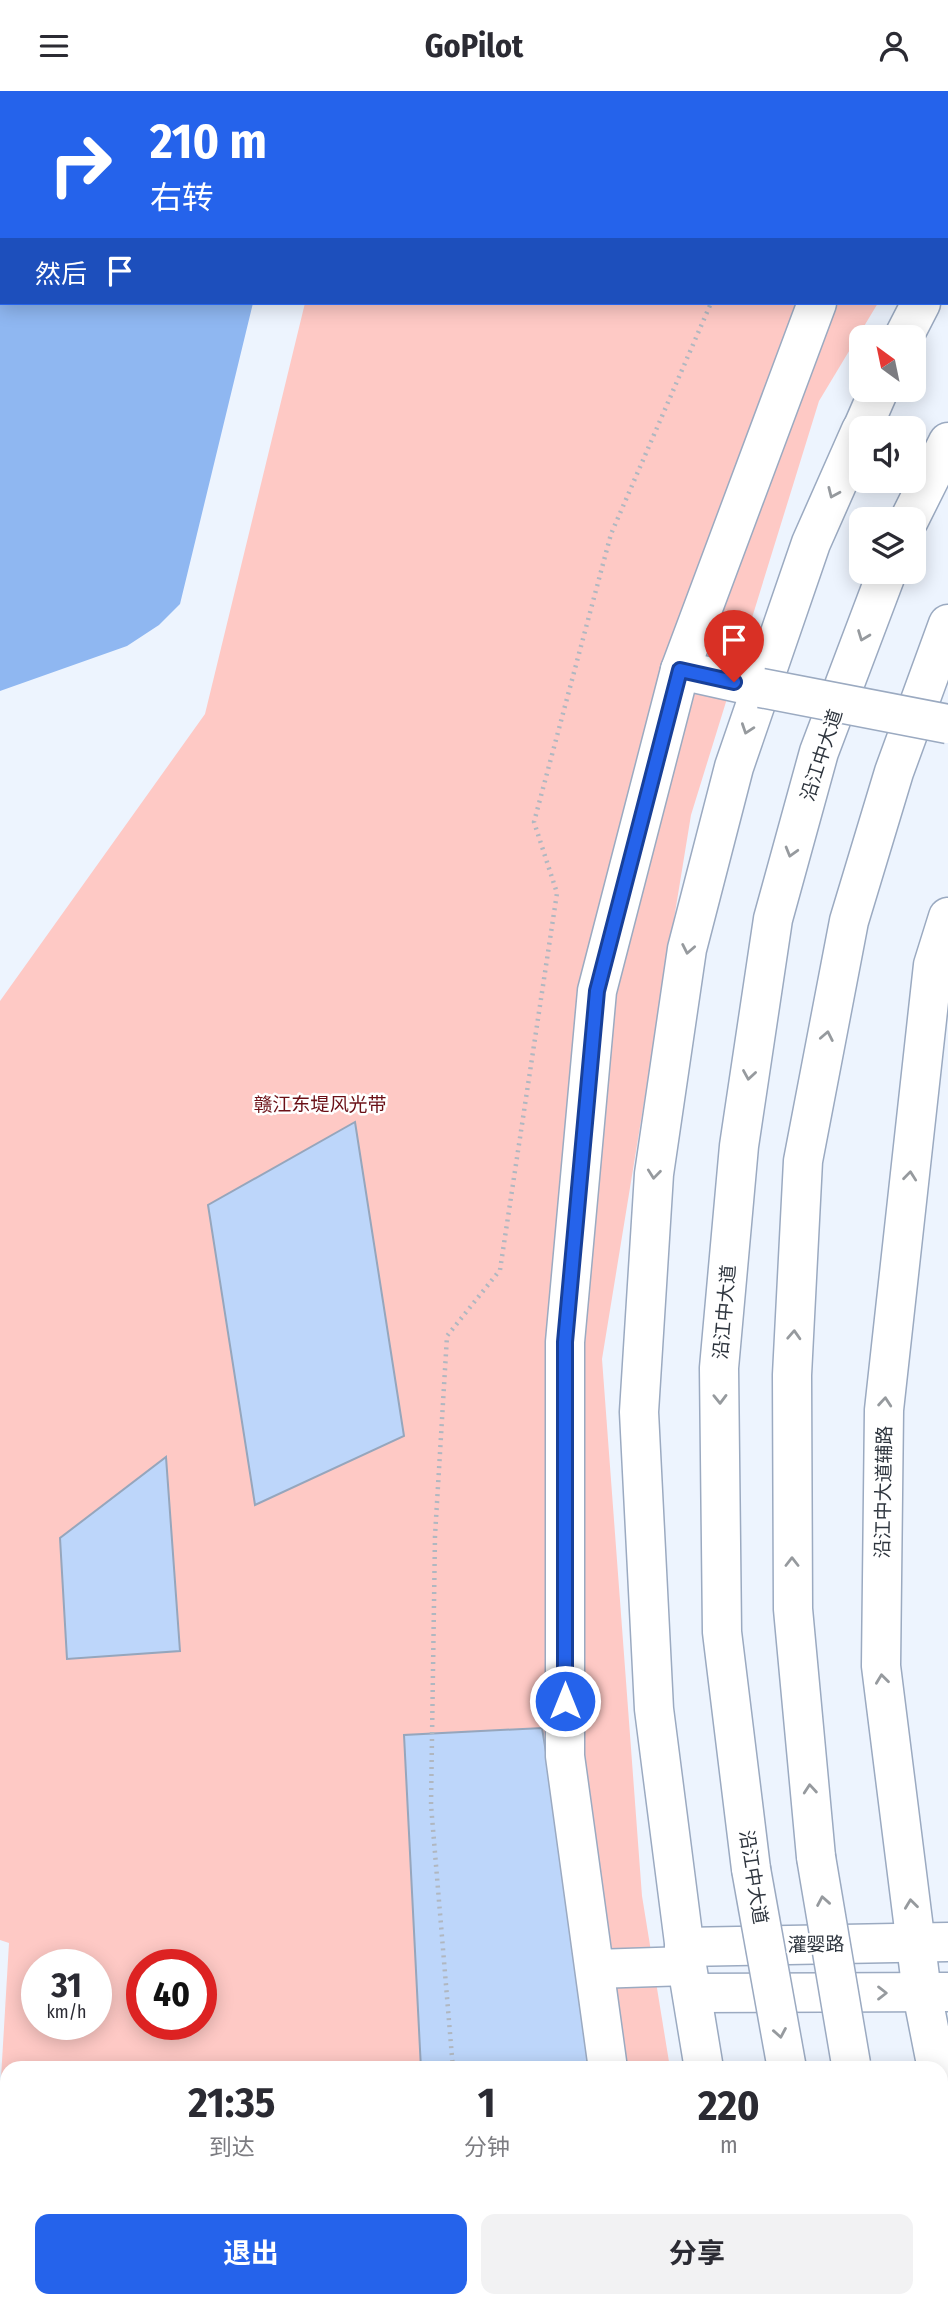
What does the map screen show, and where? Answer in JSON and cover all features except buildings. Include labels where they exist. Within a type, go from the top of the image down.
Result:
[{"type":"main road","points":[[607,2061],[565,1756],[565,1342],[597,991],[680,670],[816,305]]},
{"type":"main road","points":[[910,325],[920,305]]},
{"type":"main road","points":[[916,507],[948,442]]},
{"type":"main road","points":[[703,2061],[654,1709],[639,1412],[654,1174],[687,949],[734,767],[811,543],[849,457]]},
{"type":"main road","name":"沿江中大道","points":[[786,2061],[751,1869],[722,1632],[719,1368],[738,1146],[773,919],[819,752],[882,584]]},
{"type":"main road","points":[[851,2061],[816,1857],[793,1609],[792,1375],[803,1161],[849,921],[894,772],[948,624]]},
{"type":"main road","points":[[680,670],[948,724]]},
{"type":"main road","name":"沿江中大道辅路","points":[[937,2061],[932,1942],[881,1666],[884,1410],[933,965],[948,917]]},
{"type":"main road","name":"灌婴路","points":[[688,1968],[932,1942]]},
{"type":"main road","points":[[595,1969],[688,1968],[935,1993]]},
{"type":"path","points":[[452,2061],[431,1805],[435,1536],[447,1336],[500,1270],[557,893],[534,822],[611,534],[710,305]]},
{"type":"green space","name":"赣江东堤风光带","points":[[305,305],[877,305],[865,325],[849,325],[849,351],[819,401],[691,815],[602,1359],[642,1896],[669,2061],[2,2061],[9,1943],[0,1940],[0,1001],[205,714]]},
{"type":"water","points":[[0,305],[253,305],[180,604],[159,625],[127,646],[0,691]]},
{"type":"route","points":[[565,1701],[565,1342],[597,991],[680,670],[734,682]]}]
